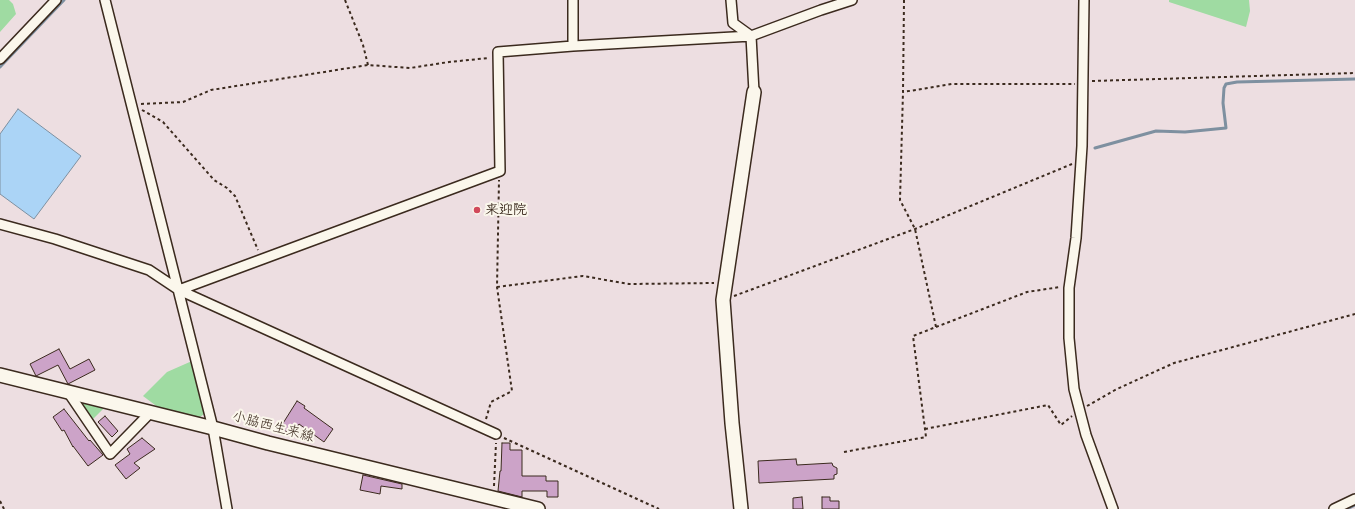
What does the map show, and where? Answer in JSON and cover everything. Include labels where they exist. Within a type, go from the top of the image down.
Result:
[{"type":"main road","points":[[741,509],[732,423],[723,300],[754,92]]},
{"type":"main road","name":"小脇西生来線","points":[[0,375],[151,412],[268,443],[538,509]]},
{"type":"street","points":[[0,59],[56,0]]},
{"type":"street","points":[[105,0],[213,428],[227,509]]},
{"type":"street","points":[[573,0],[573,46]]},
{"type":"street","points":[[731,0],[733,23],[751,36]]},
{"type":"street","points":[[179,290],[500,171],[498,52],[573,46],[751,36],[839,2],[852,0]]},
{"type":"street","points":[[1084,0],[1081,160],[1076,238],[1070,285],[1069,338],[1074,389],[1086,435],[1113,509]]},
{"type":"street","points":[[751,36],[754,92]]},
{"type":"street","points":[[0,224],[55,239],[149,270],[179,290],[496,434]]},
{"type":"street","points":[[68,392],[110,454],[151,412]]},
{"type":"street","points":[[1334,509],[1355,499]]},
{"type":"path","points":[[345,0],[363,45],[368,65]]},
{"type":"path","points":[[904,0],[900,200],[915,229],[936,327]]},
{"type":"path","points":[[132,105],[182,102],[212,90],[368,65],[410,68],[449,62],[498,58]]},
{"type":"path","points":[[903,92],[952,84],[1083,83],[1355,73]]},
{"type":"path","points":[[132,105],[163,122],[214,180],[227,188],[235,196],[262,259]]},
{"type":"path","points":[[723,300],[915,229],[1081,160]]},
{"type":"path","points":[[484,428],[491,402],[512,391],[497,287],[500,171]]},
{"type":"path","points":[[497,287],[583,276],[629,284],[726,283]]},
{"type":"path","points":[[844,452],[926,437],[913,336],[1027,292],[1070,285]]},
{"type":"path","points":[[925,429],[1048,405],[1061,425],[1080,410],[1115,390],[1174,363],[1355,314]]},
{"type":"path","points":[[494,498],[496,434],[659,509]]},
{"type":"path","points":[[0,501],[4,509]]},
{"type":"green space","points":[[0,0],[9,0],[13,4],[16,14],[0,32]]},
{"type":"green space","points":[[1169,0],[1249,0],[1250,11],[1246,27],[1169,2]]},
{"type":"green space","points":[[192,361],[207,412],[197,419],[163,411],[143,396],[167,372]]},
{"type":"green space","points":[[76,399],[105,407],[92,420]]},
{"type":"water","points":[[18,109],[81,156],[34,219],[0,194],[0,134]]},
{"type":"building","points":[[59,349],[70,369],[89,359],[95,370],[68,384],[58,365],[36,376],[30,364]]},
{"type":"building","points":[[297,401],[305,406],[304,408],[333,429],[324,442],[299,424],[292,435],[280,428]]},
{"type":"building","points":[[64,409],[89,441],[90,440],[103,455],[88,466],[73,447],[64,430],[62,431],[53,417]]},
{"type":"building","points":[[105,416],[118,431],[112,437],[98,422]]},
{"type":"building","points":[[142,438],[155,449],[134,463],[140,468],[126,479],[115,465],[130,454],[127,449]]},
{"type":"building","points":[[502,443],[510,443],[510,450],[522,450],[522,476],[546,476],[546,481],[558,481],[558,497],[547,497],[547,491],[522,491],[522,497],[498,491],[501,471]]},
{"type":"building","points":[[796,459],[797,465],[832,463],[833,466],[837,468],[837,474],[834,475],[834,479],[759,483],[758,461]]},
{"type":"building","points":[[363,475],[402,484],[402,489],[381,486],[380,494],[360,490]]},
{"type":"building","points":[[802,497],[803,509],[793,509],[793,498]]},
{"type":"building","points":[[822,497],[830,497],[830,501],[839,501],[839,509],[822,509]]},
{"type":"waterway","points":[[0,67],[64,0]]},
{"type":"waterway","points":[[1095,148],[1156,131],[1185,132],[1226,128],[1223,103],[1224,88],[1226,84],[1237,82],[1355,79]]},
{"type":"waterway","points":[[1347,509],[1355,505]]},
{"type":"place","name":"来迎院","points":[[477,210]]}]
